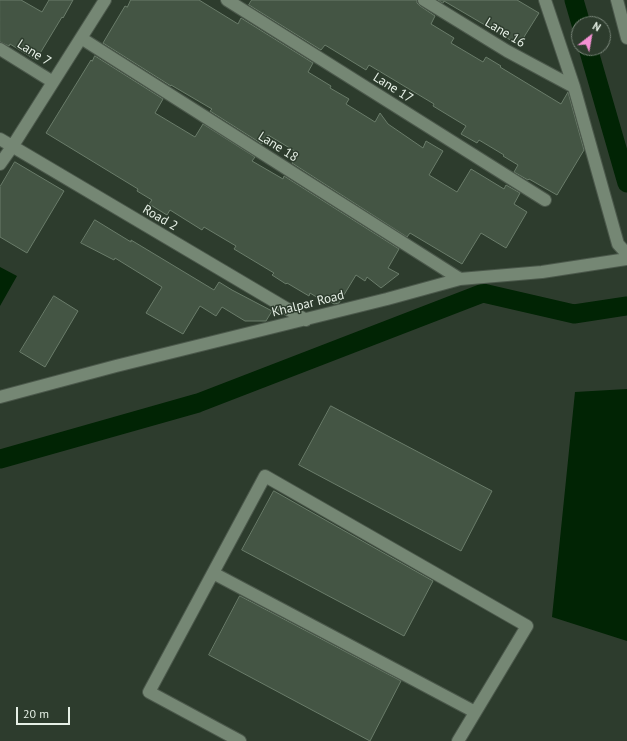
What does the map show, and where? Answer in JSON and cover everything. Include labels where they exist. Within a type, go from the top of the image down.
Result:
[{"type":"street","points":[[0,164],[105,0]]},
{"type":"street","name":"Lane 17","points":[[228,0],[240,3],[544,200]]},
{"type":"street","name":"Lane 16","points":[[424,0],[507,51],[574,87]]},
{"type":"street","points":[[545,0],[574,87],[618,244],[627,254]]},
{"type":"street","points":[[617,0],[627,38]]},
{"type":"street","name":"Lane 18","points":[[81,38],[460,279]]},
{"type":"street","name":"Lane 7","points":[[0,49],[53,82]]},
{"type":"street","name":"Road 2","points":[[0,139],[306,320]]},
{"type":"street","name":"Khalpar Road","points":[[0,397],[116,366],[306,320],[460,279],[542,272],[627,259]]},
{"type":"street","points":[[240,741],[149,692],[265,476],[527,626],[458,741]]},
{"type":"street","points":[[213,573],[475,712]]},
{"type":"shaded area","points":[[0,267],[17,276],[0,306]]},
{"type":"shaded area","points":[[627,389],[627,641],[552,617],[575,392]]},
{"type":"building","points":[[0,0],[21,0],[42,12],[49,0],[73,0],[36,60],[10,44],[9,46],[0,42]]},
{"type":"building","points":[[131,0],[199,0],[238,24],[241,18],[313,63],[308,72],[331,86],[330,88],[349,99],[346,104],[375,122],[380,113],[388,124],[423,148],[426,141],[443,151],[429,175],[457,192],[471,169],[504,189],[506,185],[520,193],[514,204],[527,212],[506,248],[481,233],[462,264],[410,233],[407,237],[292,163],[298,153],[268,135],[262,144],[210,111],[212,109],[171,86],[103,43],[125,6],[127,7]]},
{"type":"building","points":[[252,0],[417,0],[417,3],[420,6],[435,16],[431,24],[454,38],[451,43],[483,62],[486,57],[561,104],[568,92],[584,150],[557,195],[514,172],[518,165],[503,156],[504,155],[479,140],[477,143],[461,134],[466,126],[433,106],[434,104],[369,65],[366,70],[325,45],[321,50],[249,5]]},
{"type":"building","points":[[438,0],[517,0],[539,13],[519,45],[444,1],[443,3]]},
{"type":"building","points":[[95,56],[163,99],[155,113],[195,137],[203,124],[255,157],[252,161],[283,179],[284,176],[399,249],[388,268],[399,274],[381,288],[367,277],[365,281],[356,275],[339,303],[334,304],[324,298],[323,301],[310,293],[309,296],[272,275],[274,273],[234,249],[236,246],[204,227],[202,230],[170,210],[167,215],[149,204],[152,200],[137,191],[138,189],[46,133],[91,60],[92,61]]},
{"type":"building","points":[[15,162],[64,191],[27,253],[0,237],[0,187]]},
{"type":"building","points":[[95,220],[214,290],[219,282],[272,311],[266,321],[245,321],[222,307],[216,316],[200,306],[183,334],[146,313],[162,287],[115,258],[114,260],[81,243]]},
{"type":"building","points":[[54,296],[78,311],[45,367],[20,352]]},
{"type":"building","points":[[331,406],[492,491],[461,551],[299,465]]},
{"type":"building","points":[[274,491],[433,581],[404,636],[242,550]]},
{"type":"building","points":[[240,596],[401,681],[370,741],[209,655]]},
{"type":"waterway","points":[[574,0],[579,16]]},
{"type":"waterway","points":[[590,56],[627,183]]},
{"type":"waterway","points":[[0,459],[198,403],[483,293],[574,314],[627,306]]}]
